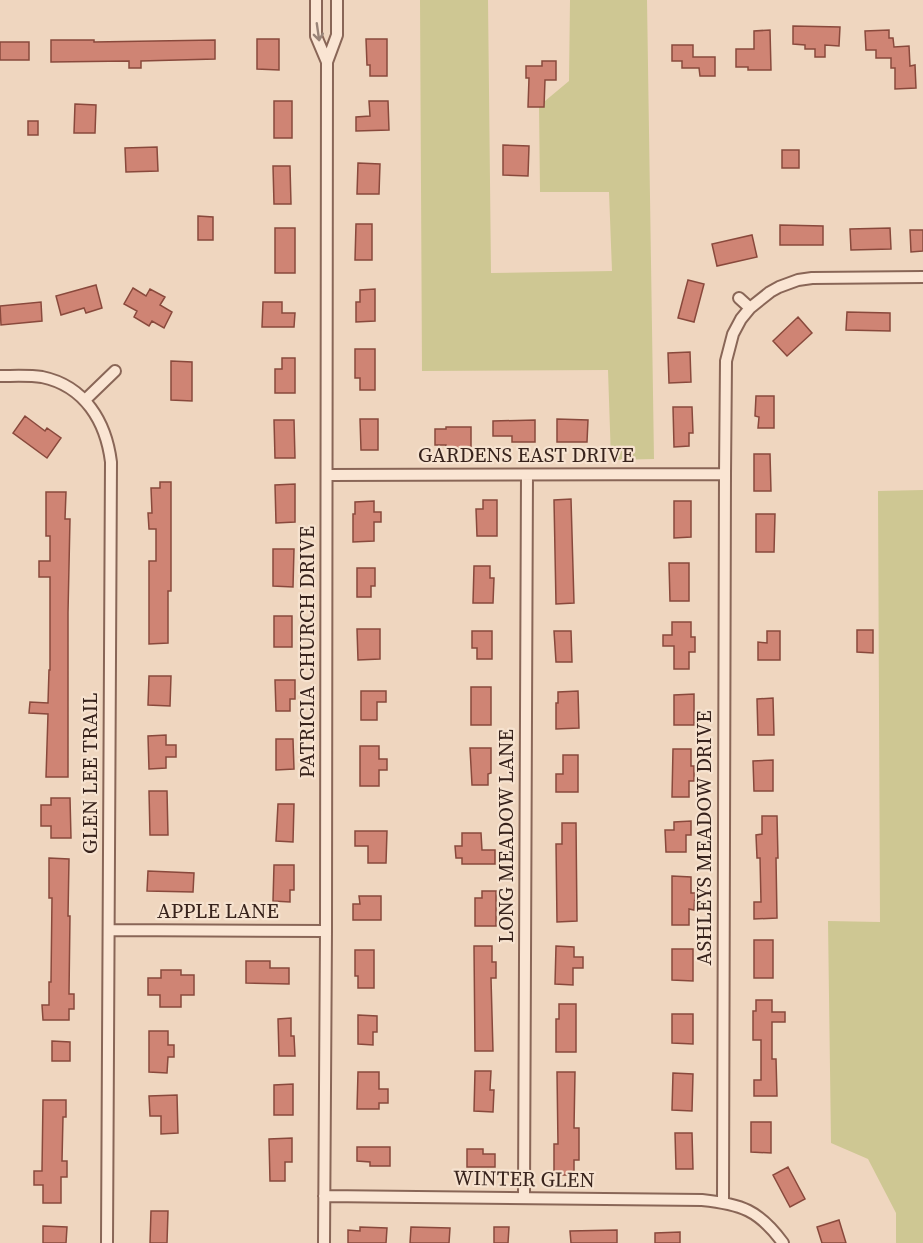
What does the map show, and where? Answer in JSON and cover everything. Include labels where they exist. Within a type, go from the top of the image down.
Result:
[{"type":"street","name":"PATRICIA CHURCH DRIVE","points":[[316,0],[316,36],[327,62]]},
{"type":"street","name":"PATRICIA CHURCH DRIVE","points":[[324,1243],[327,62],[337,35],[337,0]]},
{"type":"street","name":"ASHLEYS MEADOW DRIVE","points":[[723,1202],[726,361],[733,334],[741,319],[750,308],[779,287],[812,278],[923,277]]},
{"type":"street","points":[[739,298],[750,308]]},
{"type":"street","points":[[85,400],[115,371]]},
{"type":"street","name":"GLEN LEE TRAIL","points":[[0,376],[41,377],[72,390],[85,400],[96,414],[109,445],[111,462],[107,1243]]},
{"type":"street","name":"GARDENS EAST DRIVE","points":[[327,475],[725,474]]},
{"type":"street","name":"LONG MEADOW LANE","points":[[524,1198],[527,475]]},
{"type":"street","name":"APPLE LANE","points":[[109,930],[326,931]]},
{"type":"street","name":"WINTER GLEN","points":[[324,1196],[723,1202],[740,1206],[755,1214],[774,1231],[783,1243]]},
{"type":"shaded area","points":[[420,0],[488,0],[491,273],[612,271],[609,192],[540,192],[539,106],[569,81],[570,0],[647,0],[654,459],[611,460],[608,370],[422,371]]},
{"type":"shaded area","points":[[923,490],[923,1243],[896,1243],[896,1213],[868,1159],[831,1143],[828,921],[880,922],[878,491]]},
{"type":"building","points":[[793,26],[840,27],[839,46],[825,45],[825,57],[815,57],[815,49],[805,49],[805,45],[793,44]]},
{"type":"building","points":[[770,30],[771,70],[748,70],[748,67],[736,67],[736,49],[754,49],[754,31]]},
{"type":"building","points":[[889,30],[889,38],[893,38],[894,47],[909,46],[910,66],[915,65],[916,88],[895,89],[895,68],[891,68],[891,58],[876,58],[876,50],[866,50],[865,31]]},
{"type":"building","points":[[257,39],[279,39],[279,70],[257,69]]},
{"type":"building","points":[[366,39],[387,39],[387,76],[370,76],[370,65],[367,65]]},
{"type":"building","points":[[51,40],[94,40],[94,42],[215,40],[215,59],[141,61],[141,68],[129,68],[129,61],[51,62]]},
{"type":"building","points":[[0,42],[29,42],[29,60],[0,60]]},
{"type":"building","points":[[672,45],[693,45],[693,57],[715,57],[715,76],[700,76],[699,68],[682,68],[682,61],[672,61]]},
{"type":"building","points":[[542,61],[556,61],[556,80],[545,80],[544,107],[528,107],[529,78],[526,78],[526,66],[542,66]]},
{"type":"building","points":[[274,101],[292,101],[292,138],[274,138]]},
{"type":"building","points":[[369,101],[388,101],[389,130],[356,131],[356,117],[370,116]]},
{"type":"building","points":[[75,104],[96,105],[95,133],[74,133]]},
{"type":"building","points":[[28,121],[38,121],[38,135],[28,135]]},
{"type":"building","points":[[503,145],[529,146],[528,176],[503,175]]},
{"type":"building","points":[[157,147],[158,171],[126,172],[125,148]]},
{"type":"building","points":[[782,150],[799,150],[799,168],[782,168]]},
{"type":"building","points":[[358,163],[380,164],[379,194],[357,194]]},
{"type":"building","points":[[273,166],[290,166],[291,204],[274,204]]},
{"type":"building","points":[[198,216],[213,217],[213,240],[198,240]]},
{"type":"building","points":[[356,224],[372,224],[372,260],[355,260]]},
{"type":"building","points":[[780,225],[823,226],[823,245],[780,245]]},
{"type":"building","points":[[275,228],[295,228],[295,273],[275,273]]},
{"type":"building","points":[[890,228],[891,249],[851,250],[850,229]]},
{"type":"building","points":[[910,230],[923,230],[923,251],[911,252]]},
{"type":"building","points":[[752,235],[757,257],[717,266],[712,244]]},
{"type":"building","points":[[688,280],[704,284],[694,322],[678,318]]},
{"type":"building","points":[[96,285],[102,308],[86,313],[84,308],[61,315],[56,296]]},
{"type":"building","points":[[133,288],[146,296],[150,289],[165,297],[160,305],[172,312],[164,328],[152,321],[149,326],[134,317],[137,311],[124,304]]},
{"type":"building","points":[[375,289],[375,321],[356,322],[356,302],[360,302],[360,290]]},
{"type":"building","points":[[41,302],[42,321],[1,325],[0,306]]},
{"type":"building","points":[[263,302],[282,302],[282,313],[295,313],[294,327],[262,327]]},
{"type":"building","points":[[847,312],[890,313],[890,331],[846,330]]},
{"type":"building","points":[[798,317],[812,333],[787,356],[773,341]]},
{"type":"building","points":[[355,349],[375,349],[375,390],[360,390],[360,378],[355,378]]},
{"type":"building","points":[[690,352],[691,382],[669,383],[668,353]]},
{"type":"building","points":[[282,358],[295,358],[295,393],[275,393],[275,369],[282,369]]},
{"type":"building","points":[[171,361],[192,362],[192,401],[171,400]]},
{"type":"building","points":[[756,396],[774,396],[774,428],[758,428],[759,417],[755,416]]},
{"type":"building","points":[[673,407],[692,407],[693,433],[689,433],[689,446],[674,447]]},
{"type":"building","points":[[25,416],[45,431],[47,428],[61,438],[47,458],[13,433]]},
{"type":"building","points":[[360,419],[378,419],[378,450],[361,450]]},
{"type":"building","points":[[557,419],[588,420],[587,442],[557,442]]},
{"type":"building","points":[[274,420],[294,420],[295,458],[275,458]]},
{"type":"building","points":[[535,420],[535,442],[512,442],[512,436],[493,436],[493,421]]},
{"type":"building","points":[[446,427],[471,427],[471,448],[446,448],[446,445],[435,445],[435,429],[446,429]]},
{"type":"building","points":[[754,454],[770,454],[771,491],[754,491]]},
{"type":"building","points":[[160,482],[171,482],[171,591],[168,591],[168,643],[149,644],[149,561],[156,561],[156,529],[149,529],[148,513],[152,513],[151,488],[160,488]]},
{"type":"building","points":[[295,484],[295,522],[276,523],[275,485]]},
{"type":"building","points":[[46,492],[66,492],[65,519],[70,519],[68,777],[46,777],[48,714],[29,713],[30,702],[48,703],[50,577],[39,577],[39,561],[50,561],[50,536],[46,536]]},
{"type":"building","points":[[571,499],[574,603],[556,604],[554,500]]},
{"type":"building","points":[[483,500],[497,500],[497,536],[477,536],[476,509],[483,509]]},
{"type":"building","points":[[374,501],[374,512],[381,512],[381,522],[374,522],[374,541],[353,542],[355,502]]},
{"type":"building","points":[[674,501],[691,501],[691,537],[674,538]]},
{"type":"building","points":[[756,514],[775,514],[774,552],[756,552]]},
{"type":"building","points":[[273,549],[294,549],[293,587],[273,586]]},
{"type":"building","points":[[669,563],[689,563],[689,601],[670,601]]},
{"type":"building","points":[[474,566],[490,566],[490,578],[494,578],[493,603],[473,603]]},
{"type":"building","points":[[357,568],[375,568],[375,586],[371,586],[371,597],[357,597]]},
{"type":"building","points":[[274,616],[292,616],[292,647],[274,647]]},
{"type":"building","points":[[672,622],[691,622],[691,637],[695,637],[695,652],[689,652],[689,669],[674,669],[674,646],[663,646],[663,635],[672,635]]},
{"type":"building","points":[[357,629],[380,629],[380,659],[358,660]]},
{"type":"building","points":[[857,630],[873,630],[873,653],[857,652]]},
{"type":"building","points":[[472,631],[492,631],[492,659],[477,659],[477,648],[472,648]]},
{"type":"building","points":[[554,631],[571,631],[572,662],[556,662]]},
{"type":"building","points":[[767,631],[780,631],[780,660],[758,660],[758,642],[767,643]]},
{"type":"building","points":[[149,676],[171,676],[170,706],[148,705]]},
{"type":"building","points":[[275,680],[295,680],[295,699],[290,699],[290,711],[276,711]]},
{"type":"building","points":[[471,687],[491,687],[491,725],[471,725]]},
{"type":"building","points":[[361,691],[386,691],[386,702],[377,702],[377,720],[361,720]]},
{"type":"building","points":[[578,691],[579,728],[556,729],[558,692]]},
{"type":"building","points":[[694,694],[694,725],[674,725],[674,695]]},
{"type":"building","points":[[773,698],[774,735],[758,735],[757,699]]},
{"type":"building","points":[[166,735],[166,745],[176,745],[176,757],[166,757],[166,768],[149,769],[148,736]]},
{"type":"building","points":[[276,739],[293,739],[294,769],[276,770]]},
{"type":"building","points":[[360,746],[379,746],[379,759],[387,759],[387,770],[379,770],[379,786],[360,786]]},
{"type":"building","points":[[470,748],[491,748],[491,773],[488,774],[488,785],[472,785]]},
{"type":"building","points":[[673,749],[691,749],[694,781],[689,781],[689,797],[672,797]]},
{"type":"building","points":[[563,755],[578,755],[578,792],[556,792],[556,774],[563,774]]},
{"type":"building","points":[[773,760],[773,791],[754,791],[753,761]]},
{"type":"building","points":[[149,791],[167,791],[168,835],[150,835]]},
{"type":"building","points":[[51,798],[70,798],[71,838],[51,838],[51,826],[41,826],[41,805],[51,805]]},
{"type":"building","points":[[278,804],[294,804],[293,842],[276,841]]},
{"type":"building","points":[[762,816],[777,816],[777,918],[754,919],[754,902],[761,902],[760,858],[757,858],[756,835],[762,834]]},
{"type":"building","points":[[691,821],[691,835],[686,835],[686,852],[666,852],[665,830],[674,830],[674,822]]},
{"type":"building","points":[[562,823],[576,823],[577,921],[557,922],[556,844],[562,844]]},
{"type":"building","points":[[355,831],[387,831],[386,863],[368,863],[368,846],[355,846]]},
{"type":"building","points":[[462,833],[481,833],[482,850],[495,850],[495,864],[462,864],[462,858],[456,858],[455,846],[462,846]]},
{"type":"building","points":[[49,858],[69,859],[69,994],[74,994],[74,1009],[69,1009],[69,1020],[43,1020],[42,1005],[49,1005],[49,982],[51,982],[52,898],[49,898]]},
{"type":"building","points":[[274,865],[294,865],[294,890],[290,890],[290,902],[273,901]]},
{"type":"building","points":[[148,871],[194,873],[193,892],[147,891]]},
{"type":"building","points":[[672,876],[691,877],[691,893],[695,893],[694,910],[689,909],[689,925],[672,925]]},
{"type":"building","points":[[482,891],[496,891],[496,926],[475,926],[475,898],[482,898]]},
{"type":"building","points":[[359,896],[381,896],[381,920],[353,920],[353,904],[360,904]]},
{"type":"building","points":[[754,940],[773,940],[773,978],[754,978]]},
{"type":"building","points":[[474,946],[492,946],[492,962],[496,962],[496,978],[491,978],[493,1051],[475,1051]]},
{"type":"building","points":[[556,946],[574,947],[574,957],[583,957],[583,968],[573,968],[573,985],[555,984]]},
{"type":"building","points":[[672,949],[693,949],[693,981],[672,980]]},
{"type":"building","points":[[355,950],[374,950],[374,988],[358,988],[358,976],[355,976]]},
{"type":"building","points":[[246,961],[270,961],[270,968],[289,968],[289,984],[246,983]]},
{"type":"building","points":[[161,970],[181,970],[181,975],[194,975],[194,995],[181,995],[181,1007],[160,1007],[160,995],[148,995],[148,978],[161,978]]},
{"type":"building","points":[[756,1000],[772,1000],[772,1012],[785,1012],[785,1022],[772,1022],[772,1059],[776,1059],[777,1096],[754,1096],[754,1080],[761,1080],[761,1040],[753,1040],[753,1011],[756,1011]]},
{"type":"building","points":[[559,1004],[576,1004],[576,1052],[556,1052],[556,1019],[559,1019]]},
{"type":"building","points":[[672,1014],[693,1014],[693,1044],[672,1043]]},
{"type":"building","points":[[358,1015],[377,1016],[377,1032],[373,1032],[373,1045],[358,1044]]},
{"type":"building","points":[[291,1018],[291,1036],[294,1036],[295,1056],[279,1056],[278,1019]]},
{"type":"building","points":[[149,1031],[168,1031],[168,1045],[174,1045],[174,1057],[168,1057],[167,1073],[149,1072]]},
{"type":"building","points":[[52,1041],[70,1042],[70,1061],[52,1061]]},
{"type":"building","points":[[475,1071],[491,1071],[490,1090],[494,1090],[493,1112],[474,1111]]},
{"type":"building","points":[[358,1072],[379,1072],[379,1089],[388,1089],[388,1103],[379,1103],[379,1109],[357,1109]]},
{"type":"building","points":[[557,1072],[575,1072],[574,1128],[579,1128],[579,1160],[574,1160],[574,1175],[554,1175],[554,1144],[558,1144]]},
{"type":"building","points":[[673,1073],[693,1074],[692,1111],[672,1110]]},
{"type":"building","points":[[293,1084],[293,1115],[274,1115],[274,1085]]},
{"type":"building","points":[[177,1095],[178,1133],[161,1134],[161,1116],[150,1116],[149,1096]]},
{"type":"building","points":[[43,1100],[66,1100],[66,1117],[63,1117],[62,1161],[67,1161],[67,1177],[61,1177],[61,1203],[43,1203],[43,1185],[34,1185],[34,1171],[42,1171]]},
{"type":"building","points":[[751,1122],[771,1122],[771,1153],[751,1152]]},
{"type":"building","points":[[675,1133],[692,1133],[693,1169],[676,1169]]},
{"type":"building","points":[[292,1138],[292,1162],[285,1162],[285,1181],[270,1181],[269,1139]]},
{"type":"building","points":[[357,1147],[390,1147],[390,1166],[370,1166],[370,1162],[357,1161]]},
{"type":"building","points":[[467,1149],[483,1149],[483,1154],[495,1154],[495,1167],[467,1167]]},
{"type":"building","points":[[788,1167],[805,1199],[790,1207],[773,1175]]},
{"type":"building","points":[[151,1211],[168,1211],[167,1243],[150,1243]]},
{"type":"building","points":[[839,1220],[846,1243],[822,1243],[817,1227]]},
{"type":"building","points":[[43,1226],[67,1227],[66,1243],[43,1243]]},
{"type":"building","points":[[360,1227],[387,1228],[386,1243],[348,1243],[348,1230],[360,1231]]},
{"type":"building","points":[[411,1227],[450,1228],[449,1243],[410,1243]]},
{"type":"building","points":[[494,1227],[509,1227],[508,1243],[494,1243]]},
{"type":"building","points":[[617,1230],[617,1243],[571,1243],[570,1231]]},
{"type":"building","points":[[680,1232],[680,1243],[655,1243],[655,1233]]}]
